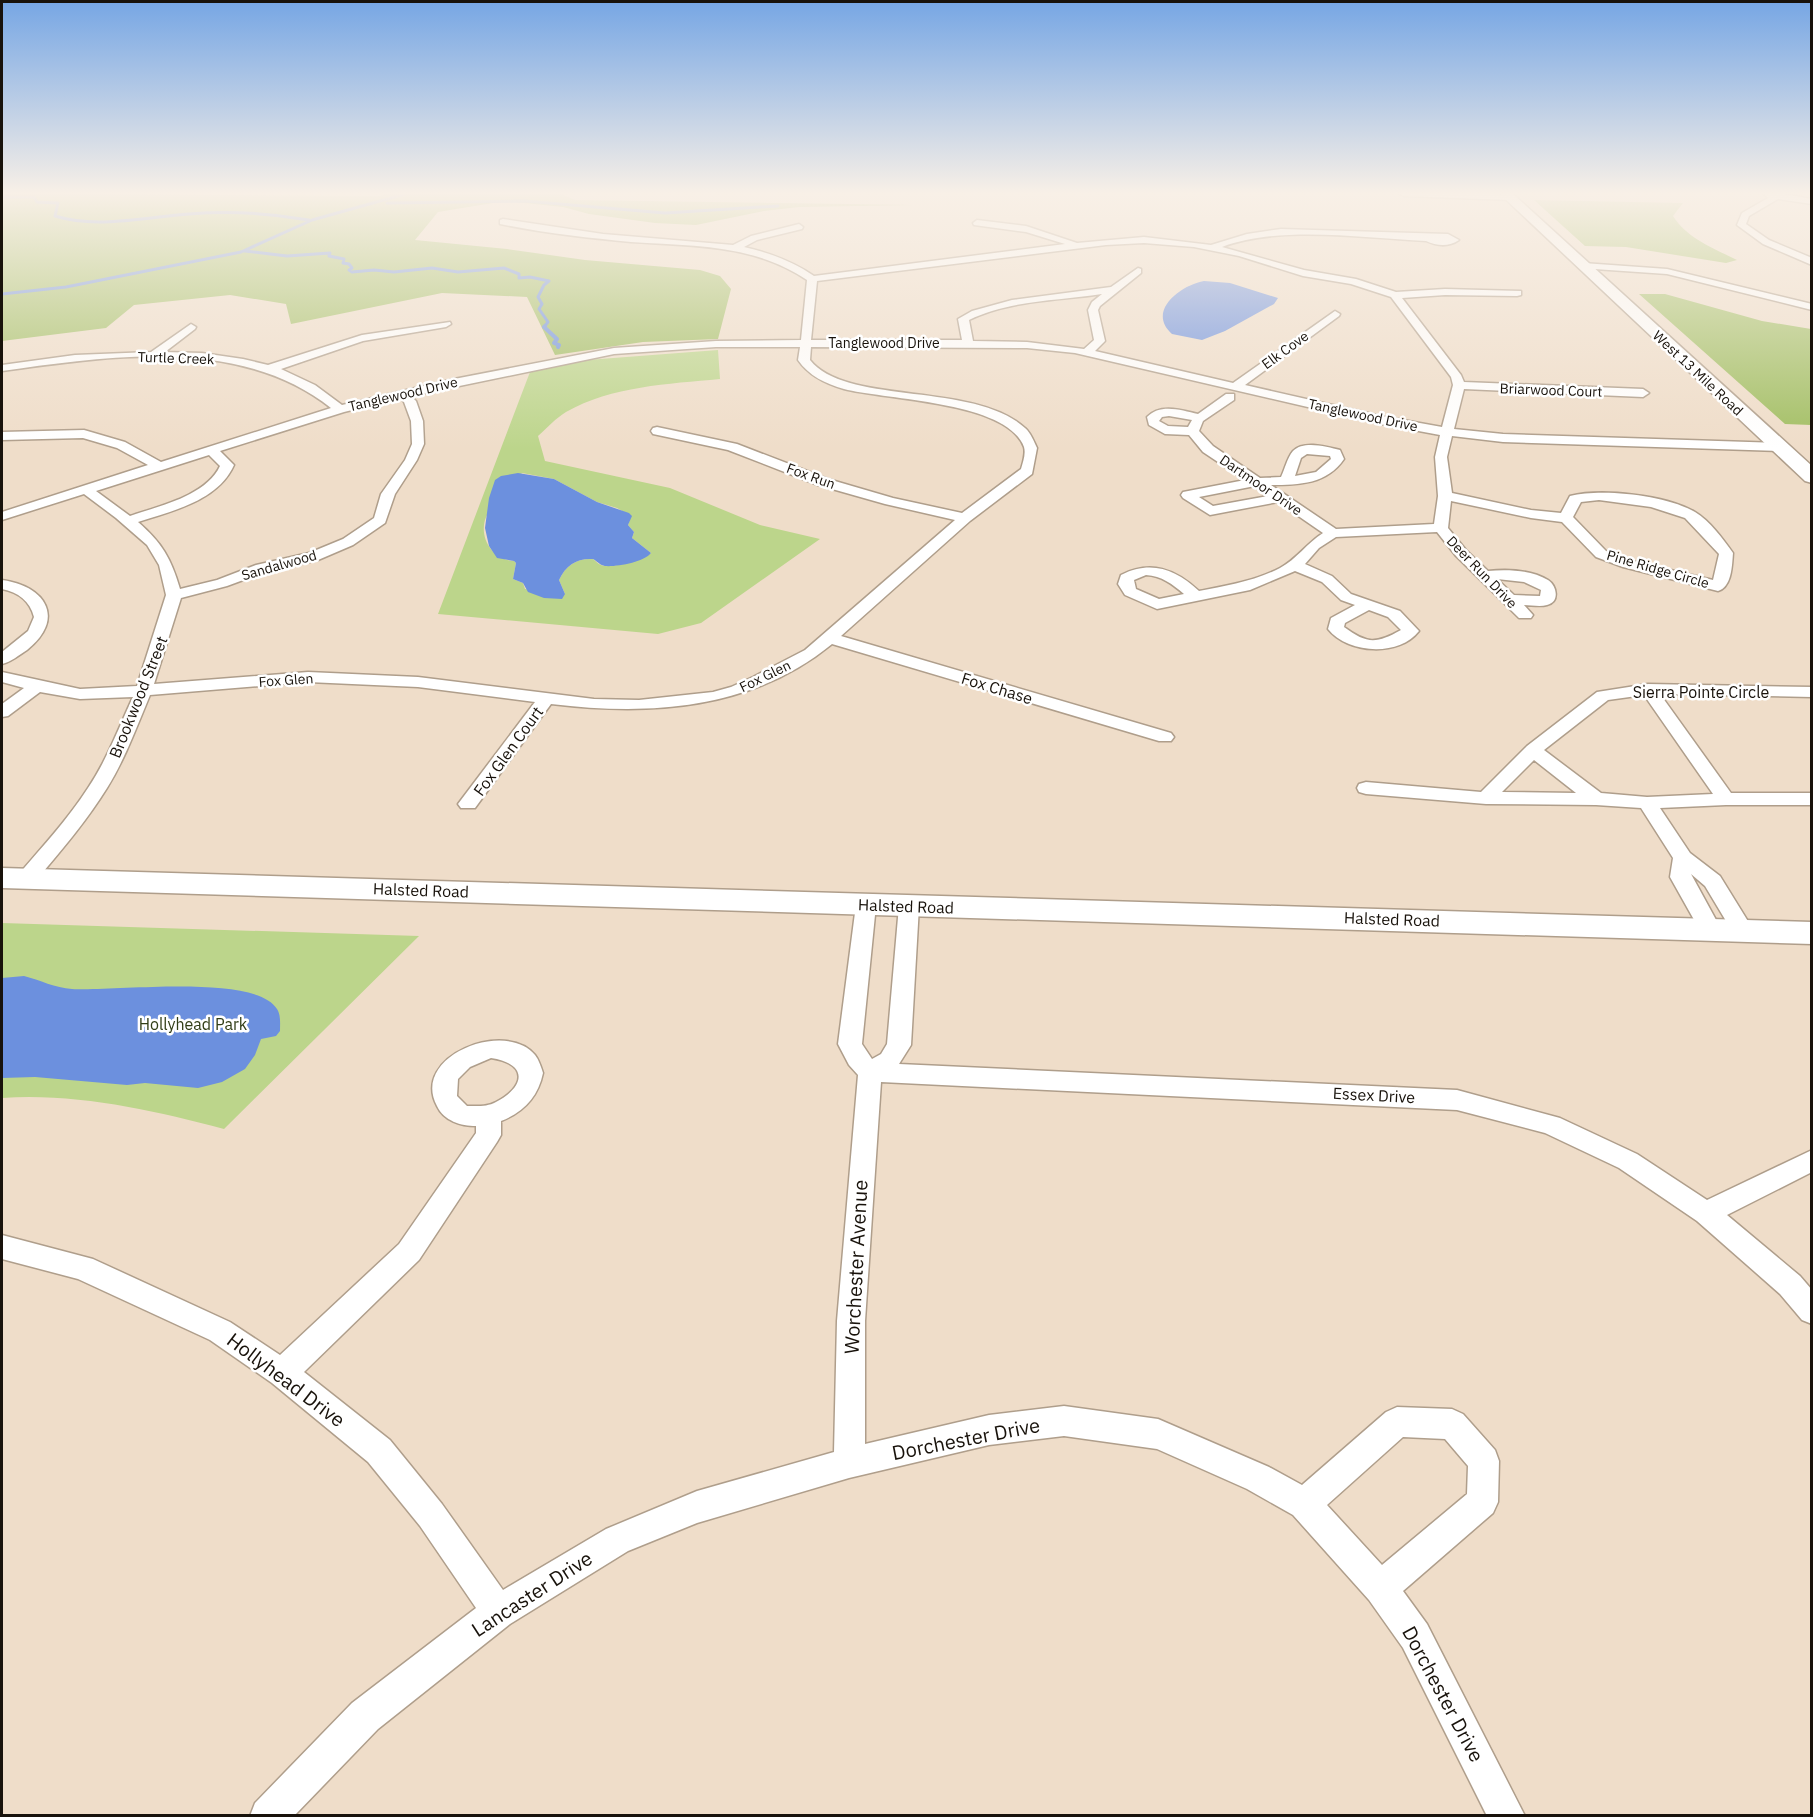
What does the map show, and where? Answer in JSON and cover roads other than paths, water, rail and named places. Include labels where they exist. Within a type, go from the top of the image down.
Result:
[{"type":"street","points":[[804,344],[812,279]]},
{"type":"street","points":[[1086,353],[1100,341],[1093,310],[1096,304],[1128,279]]},
{"type":"street","points":[[1339,279],[1395,295],[1445,292],[1517,293]]},
{"type":"street","name":"West 13 Mile Road","points":[[1597,279],[1811,476]]},
{"type":"street","points":[[1699,279],[1784,303],[1812,307]]},
{"type":"street","points":[[968,343],[963,319],[972,313],[1112,291]]},
{"type":"street","points":[[1395,295],[1457,377],[1459,385]]},
{"type":"street","points":[[1069,297],[1096,304]]},
{"type":"street","name":"Elk Cove","points":[[1232,392],[1335,314]]},
{"type":"street","points":[[269,369],[362,338],[446,324]]},
{"type":"street","points":[[153,355],[191,327]]},
{"type":"street","name":"Tanglewood Drive","points":[[2,516],[340,409],[544,363],[614,351],[695,345],[968,343],[1028,345],[1086,353],[1232,392],[1447,432],[1503,438],[1780,447]]},
{"type":"street","name":"Fox Glen","points":[[2,677],[80,694],[308,677],[418,682],[594,704],[639,705],[713,697],[737,691],[812,653],[965,518],[1027,471],[1031,450],[1027,439],[1015,426],[984,410],[933,399],[865,391],[829,380],[809,369],[804,360],[804,344]]},
{"type":"street","name":"Turtle Creek","points":[[2,368],[76,359],[153,355],[233,361],[269,369],[311,387],[340,409]]},
{"type":"street","name":"Briarwood Court","points":[[1459,385],[1643,393]]},
{"type":"street","name":"Deer Run Drive","points":[[1459,385],[1441,457],[1445,496],[1441,528],[1461,553],[1525,615]]},
{"type":"street","points":[[1200,418],[1166,412],[1156,414],[1153,422],[1165,430],[1193,431],[1200,418],[1232,392]]},
{"type":"street","name":"Sandalwood","points":[[174,595],[222,583],[261,568],[313,557],[348,542],[380,520],[388,494],[411,460],[418,444],[417,421],[410,401],[403,394]]},
{"type":"street","name":"Fox Run","points":[[657,431],[732,447],[823,482],[890,501],[965,518]]},
{"type":"street","name":"Dartmoor Drive","points":[[1193,431],[1209,449],[1278,498],[1333,533]]},
{"type":"street","points":[[2,436],[84,434],[121,445],[159,465]]},
{"type":"street","points":[[128,521],[176,504],[221,479],[227,465],[211,449]]},
{"type":"street","points":[[1278,498],[1210,511],[1188,495],[1256,482],[1286,480]]},
{"type":"street","points":[[85,489],[153,543],[166,565],[174,595]]},
{"type":"street","name":"Pine Ridge Circle","points":[[1589,494],[1630,499],[1683,512],[1692,516],[1726,553],[1724,572],[1718,586],[1628,564],[1600,554],[1566,518],[1575,499],[1589,494]]},
{"type":"street","points":[[1445,496],[1531,514],[1566,518]]},
{"type":"street","name":"Deer Run Drive","points":[[1196,597],[1245,587],[1285,571],[1314,545],[1333,533],[1441,528]]},
{"type":"street","points":[[1294,565],[1327,579],[1346,597],[1366,606]]},
{"type":"street","points":[[1485,576],[1502,573],[1537,582],[1548,588],[1549,593],[1545,601],[1509,600]]},
{"type":"street","points":[[2,585],[13,586],[28,595],[38,604],[42,612],[41,622],[34,634],[2,659]]},
{"type":"street","name":"Brookwood Street","points":[[14,878],[69,828],[98,788],[114,759],[144,690],[174,595]]},
{"type":"street","name":"Fox Chase","points":[[830,638],[1165,738]]},
{"type":"street","points":[[2,712],[37,686]]},
{"type":"street","points":[[1648,689],[1726,799]]},
{"type":"street","name":"Sierra Pointe Circle","points":[[1486,798],[1533,750],[1603,696],[1648,689],[1812,692]]},
{"type":"street","name":"Fox Glen Court","points":[[468,804],[547,698]]},
{"type":"street","points":[[1533,750],[1596,799]]},
{"type":"street","points":[[1366,788],[1486,798],[1596,799],[1647,803],[1726,799],[1812,799]]},
{"type":"street","points":[[1647,803],[1683,858],[1713,881],[1743,931]]},
{"type":"street","points":[[1683,858],[1680,877],[1710,929]]},
{"type":"street","name":"Halsted Road","points":[[14,878],[1812,933]]},
{"type":"street","points":[[866,905],[850,1044],[856,1059],[870,1072],[890,1060],[899,1045],[909,906]]},
{"type":"street","name":"Essex Drive","points":[[870,1072],[1457,1100],[1551,1125],[1628,1161],[1706,1213],[1790,1285],[1812,1311]]},
{"type":"street","name":"Worchester Avenue","points":[[849,1463],[851,1321],[870,1072]]},
{"type":"street","points":[[282,1373],[409,1252],[488,1135],[489,1116]]},
{"type":"street","points":[[1706,1213],[1812,1161]]},
{"type":"street","name":"Hollyhead Drive","points":[[2,1247],[83,1268],[220,1330],[282,1373],[379,1451],[431,1515],[498,1612]]},
{"type":"street","name":"Dorchester Drive","points":[[849,1463],[989,1430],[1064,1421],[1158,1434],[1258,1478],[1304,1504],[1381,1588],[1415,1636],[1507,1815]]},
{"type":"street","points":[[1304,1504],[1397,1422],[1452,1424],[1484,1461],[1482,1502],[1381,1588]]},
{"type":"street","name":"Lancaster Drive","points":[[268,1815],[365,1716],[498,1612],[617,1540],[697,1506],[849,1463]]},
{"type":"water","points":[[1204,281],[1230,283],[1278,298],[1274,304],[1225,331],[1202,340],[1172,334],[1165,325],[1163,317],[1165,308],[1177,293],[1195,283]]},
{"type":"water","points":[[518,473],[554,479],[597,502],[629,513],[632,516],[628,525],[634,532],[632,538],[651,553],[637,561],[616,566],[603,566],[593,559],[573,564],[565,570],[559,580],[565,594],[562,599],[544,598],[528,592],[523,583],[513,579],[516,563],[497,558],[489,546],[485,528],[489,498],[495,480],[501,476]]},
{"type":"water","points":[[24,976],[54,986],[72,989],[182,987],[241,991],[264,998],[277,1009],[280,1017],[280,1031],[276,1036],[261,1039],[255,1055],[245,1069],[222,1082],[198,1088],[35,1077],[2,1078],[2,978]]},
{"type":"waterway","points":[[2,294],[66,287],[107,279]]},
{"type":"waterway","points":[[539,279],[549,281],[544,285],[538,297],[542,304],[539,309],[548,322],[544,327]]},
{"type":"waterway","points":[[544,327],[557,339],[554,343],[559,345],[558,347]]},
{"type":"park label","name":"Hollyhead Park","points":[[193,1024]]}]
